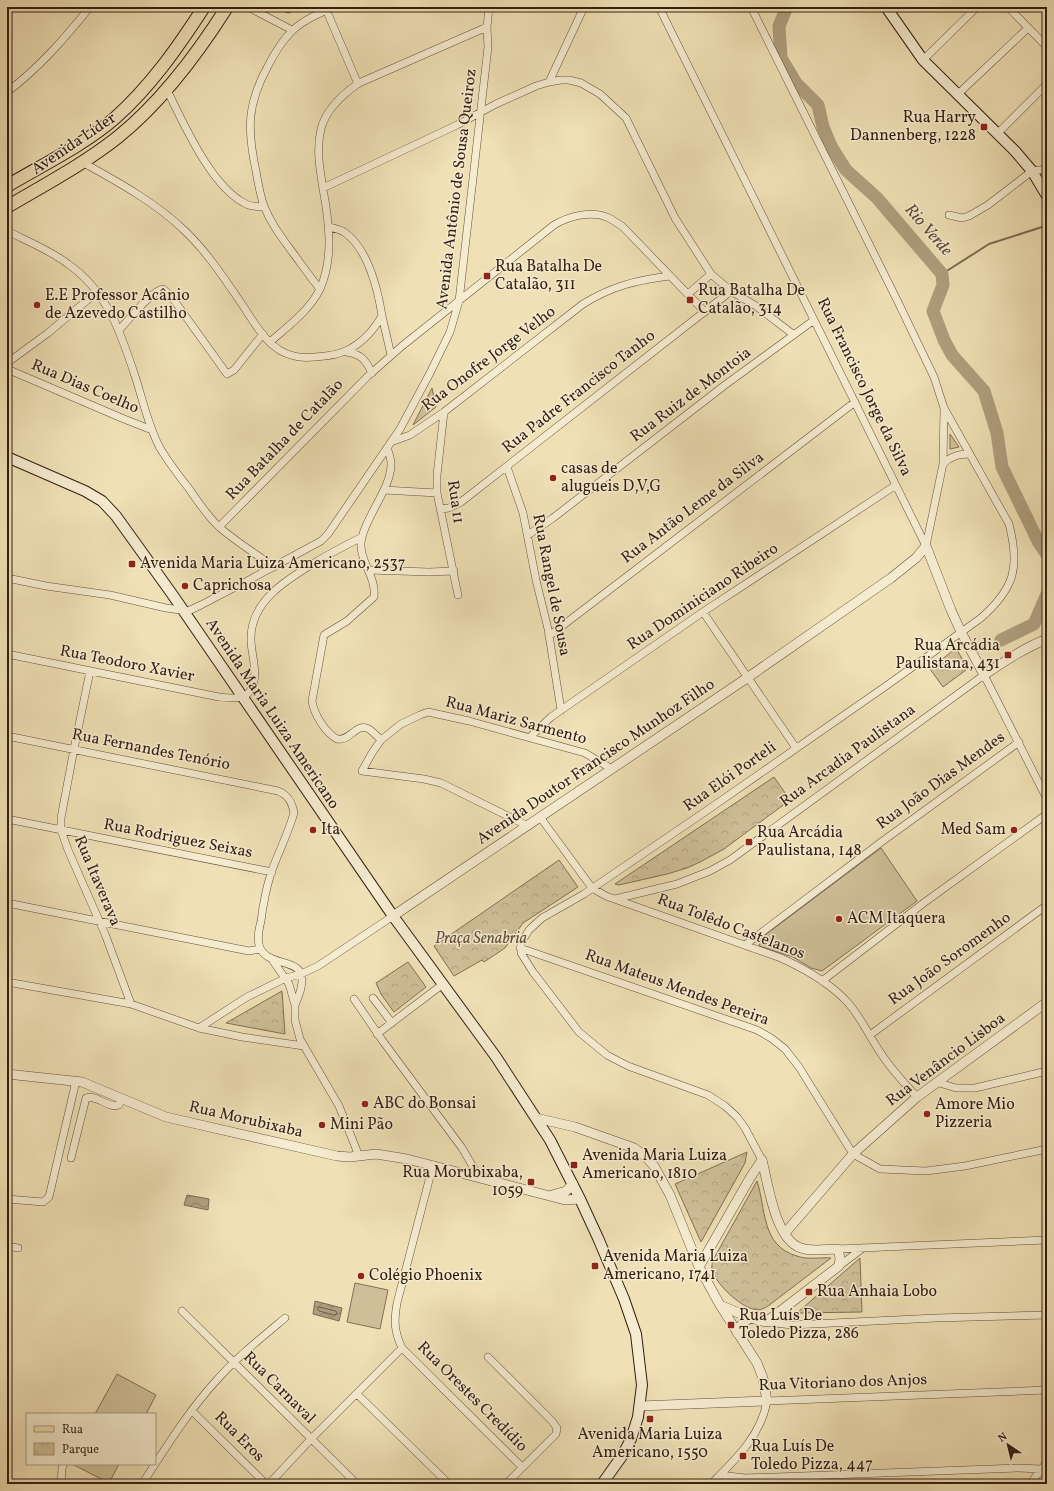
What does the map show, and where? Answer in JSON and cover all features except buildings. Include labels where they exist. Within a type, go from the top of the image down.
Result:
[{"type":"main road","name":"Avenida Líder","points":[[7,186],[49,162],[114,119],[140,94],[175,51],[204,7]]},
{"type":"main road","name":"Avenida Líder","points":[[7,207],[82,162],[118,137],[167,90],[227,7]]},
{"type":"main road","points":[[886,7],[923,60],[957,95],[998,133],[1032,171],[1047,196]]},
{"type":"main road","points":[[7,193],[39,173],[49,162]]},
{"type":"main road","name":"Avenida Maria Luiza Americano","points":[[7,457],[73,485],[102,502],[120,522],[393,916],[496,1057],[544,1130],[580,1199],[624,1299],[636,1334],[642,1385],[637,1423],[622,1456],[602,1484]]},
{"type":"street","points":[[7,92],[36,69],[55,50],[90,7]]},
{"type":"street","points":[[248,7],[292,30]]},
{"type":"street","points":[[320,289],[279,234],[264,207],[252,152],[250,132],[251,111],[255,94],[261,79],[272,59],[292,30],[326,9],[334,7]]},
{"type":"street","name":"Avenida Antônio de Sousa Queiroz","points":[[182,610],[188,610],[201,605],[274,567],[324,538],[389,445],[419,393],[440,352],[450,332],[459,301],[488,47],[489,7]]},
{"type":"street","points":[[549,82],[584,7]]},
{"type":"street","name":"Rua Francisco Jorge da Silva","points":[[659,7],[926,546],[936,575],[961,632],[984,675]]},
{"type":"street","points":[[751,7],[934,377],[944,408],[943,464],[926,546]]},
{"type":"street","points":[[923,60],[977,7]]},
{"type":"street","points":[[1008,7],[1047,47]]},
{"type":"street","points":[[326,9],[358,84]]},
{"type":"street","points":[[270,342],[299,316],[314,300],[320,289],[326,268],[329,227],[320,169],[318,145],[321,128],[326,115],[348,90],[358,84],[488,27]]},
{"type":"street","points":[[957,95],[1028,28]]},
{"type":"street","points":[[323,188],[457,125],[514,96],[549,82],[569,80],[581,83],[600,94],[626,118],[675,218],[711,274],[731,291],[756,306],[794,335]]},
{"type":"street","points":[[998,133],[1047,84]]},
{"type":"street","points":[[167,90],[202,156],[219,182],[230,193],[247,205],[264,207]]},
{"type":"street","points":[[82,162],[156,206],[185,231],[219,272],[263,334],[280,350],[294,357],[306,358],[331,356],[347,352],[365,338],[382,316]]},
{"type":"street","points":[[949,215],[962,218],[976,213],[1032,171],[1047,169]]},
{"type":"street","name":"Rua Batalha de Catalão","points":[[219,527],[343,400],[391,355],[554,225],[564,220],[576,216],[602,216],[609,218],[622,226],[705,312]]},
{"type":"street","points":[[329,227],[342,231],[358,246],[374,279],[391,355]]},
{"type":"street","points":[[7,231],[70,265],[83,276],[97,292],[119,330],[152,430],[161,449],[200,505],[219,527],[274,567]]},
{"type":"street","points":[[688,294],[711,274]]},
{"type":"street","name":"Rua Onofre Jorge Velho","points":[[389,445],[410,435],[444,412],[583,304],[596,296],[619,286],[670,276]]},
{"type":"street","points":[[119,330],[153,294],[160,289],[163,289],[171,296],[227,374],[234,370],[263,334]]},
{"type":"street","name":"Rua Padre Francisco Tanho","points":[[441,509],[449,508],[461,502],[731,291]]},
{"type":"street","points":[[7,363],[48,333],[97,292]]},
{"type":"street","name":"Rua Ruiz de Montoia","points":[[528,535],[553,518],[725,385],[814,320]]},
{"type":"street","points":[[347,352],[362,357],[372,373]]},
{"type":"street","name":"Rua Dias Coelho","points":[[7,369],[152,430]]},
{"type":"street","name":"Rua Antão Leme da Silva","points":[[548,636],[855,402]]},
{"type":"street","name":"Rua Elói Porteli","points":[[520,948],[524,937],[535,923],[580,897],[709,809],[981,618],[999,601],[1010,583],[1015,561],[1014,543],[1009,524],[944,408]]},
{"type":"street","name":"Rua 11","points":[[444,412],[437,474],[438,493],[458,596]]},
{"type":"street","points":[[381,740],[369,729],[363,727],[343,740],[337,740],[323,725],[315,712],[312,701],[324,635],[347,621],[374,596],[373,584],[361,551],[362,537],[366,524],[384,490],[390,472],[391,463],[389,445]]},
{"type":"street","points":[[943,464],[948,458],[956,455],[970,454]]},
{"type":"street","name":"Rua Rangel de Sousa","points":[[507,467],[518,498],[528,535],[561,710]]},
{"type":"street","name":"Rua Dominiciano Ribeiro","points":[[530,737],[546,721],[561,710],[703,612],[896,485]]},
{"type":"street","points":[[384,490],[438,493]]},
{"type":"street","points":[[242,697],[247,694],[253,686],[254,665],[251,649],[251,632],[258,612],[266,600],[291,577],[362,537]]},
{"type":"street","name":"Avenida Doutor Francisco Munhoz Filho","points":[[199,1028],[247,997],[286,978],[301,974],[335,955],[747,678],[890,578],[916,558],[926,546]]},
{"type":"street","points":[[368,570],[429,572],[454,571]]},
{"type":"street","points":[[7,578],[46,586],[110,595],[166,608],[182,610]]},
{"type":"street","points":[[703,612],[796,748]]},
{"type":"street","name":"Rua Arcadia Paulistana","points":[[615,899],[677,884],[710,871],[730,860],[984,675],[1014,655],[1047,639]]},
{"type":"street","name":"Rua Teodoro Xavier","points":[[7,654],[219,697],[242,697]]},
{"type":"street","name":"Rua Itaverava","points":[[90,671],[61,818],[61,830],[68,850],[105,934],[131,1004]]},
{"type":"street","points":[[984,675],[1047,799]]},
{"type":"street","name":"Rua Mariz Sarmento","points":[[528,826],[441,783],[424,779],[362,771],[381,740],[392,730],[405,722],[428,712],[469,721],[585,753],[612,769]]},
{"type":"street","name":"Rua Fernandes Tenório","points":[[7,736],[278,790],[288,797],[292,804],[294,813],[272,872]]},
{"type":"street","name":"Rua João Dias Mendes","points":[[745,945],[880,842],[1019,742]]},
{"type":"street","points":[[822,981],[925,902],[1047,814]]},
{"type":"street","name":"Rua Tolêdo Castelanos","points":[[540,817],[592,888],[615,899],[745,945],[800,967],[822,981],[848,1002],[890,1066],[917,1097]]},
{"type":"street","name":"Rua Rodriguez Seixas","points":[[7,819],[272,872]]},
{"type":"street","points":[[272,872],[264,902],[258,938],[260,949],[271,958],[286,978],[295,1005],[297,1028],[304,1046],[339,1106],[359,1156]]},
{"type":"street","points":[[7,903],[250,950],[260,949]]},
{"type":"street","name":"Rua João Soromenho","points":[[870,1035],[1047,906]]},
{"type":"street","points":[[520,948],[533,972],[579,1032],[591,1043],[607,1055],[628,1066],[708,1095],[725,1106],[737,1117],[745,1128],[762,1160],[773,1208],[784,1233],[796,1246],[810,1250],[1047,1240]]},
{"type":"street","name":"Rua Mateus Mendes Pereira","points":[[520,948],[742,1025],[771,1038],[786,1049],[800,1066],[853,1154],[880,1169],[926,1171],[965,1166],[1047,1149]]},
{"type":"street","points":[[271,958],[289,964],[301,974],[302,988],[295,1005]]},
{"type":"street","points":[[7,982],[131,1004],[199,1028],[304,1046]]},
{"type":"street","points":[[378,1034],[443,984]]},
{"type":"street","points":[[373,998],[392,1023]]},
{"type":"street","points":[[354,999],[462,1148],[479,1177]]},
{"type":"street","name":"Rua Venâncio Lisboa","points":[[784,1233],[853,1154],[917,1097],[1047,1002]]},
{"type":"street","points":[[936,1082],[956,1088],[976,1088],[1047,1071]]},
{"type":"street","name":"Rua Morubixaba","points":[[7,1074],[76,1081],[92,1085],[166,1117],[337,1156],[376,1154],[433,1165],[570,1200],[580,1199]]},
{"type":"street","points":[[7,1199],[40,1202],[46,1201],[50,1197],[76,1081]]},
{"type":"street","points":[[71,1158],[86,1098],[93,1098],[115,1107],[119,1106],[122,1098]]},
{"type":"street","points":[[536,1118],[575,1127],[634,1148],[645,1156],[654,1166],[670,1195],[699,1267],[737,1333],[757,1363],[763,1378],[767,1402],[765,1413],[755,1434],[734,1461],[711,1484]]},
{"type":"street","points":[[544,1130],[550,1125],[556,1123]]},
{"type":"street","points":[[699,1267],[750,1178],[762,1160]]},
{"type":"street","points":[[268,1484],[402,1348],[395,1329],[397,1303],[433,1165]]},
{"type":"street","points":[[551,1195],[566,1191],[573,1184]]},
{"type":"street","points":[[7,1246],[18,1248]]},
{"type":"street","points":[[766,1322],[863,1248]]},
{"type":"street","points":[[838,1249],[840,1258],[839,1266]]},
{"type":"street","points":[[720,1304],[750,1318],[766,1322],[792,1325],[936,1318],[1047,1315]]},
{"type":"street","name":"Rua Carnaval","points":[[182,1311],[357,1484]]},
{"type":"street","points":[[156,1464],[192,1411],[214,1383],[234,1363],[285,1318]]},
{"type":"street","points":[[737,1333],[742,1324],[750,1318]]},
{"type":"street","name":"Rua Orestes Credídio","points":[[402,1348],[522,1467]]},
{"type":"street","points":[[488,1357],[552,1421],[557,1428],[556,1434],[506,1484]]},
{"type":"street","name":"Rua Vitoriano dos Anjos","points":[[640,1406],[1047,1390]]},
{"type":"street","points":[[357,1394],[449,1484]]},
{"type":"street","name":"Rua Eros","points":[[192,1411],[268,1484]]},
{"type":"street","points":[[1030,1484],[1047,1462]]},
{"type":"street","points":[[61,1484],[64,1465]]},
{"type":"street","points":[[142,1484],[155,1465]]},
{"type":"street","points":[[720,1475],[745,1478],[1011,1468],[1041,1469]]},
{"type":"green space","points":[[273,7],[306,7],[288,13]]},
{"type":"green space","points":[[432,388],[436,407],[413,425]]},
{"type":"green space","points":[[950,434],[959,447],[950,449]]},
{"type":"green space","points":[[956,648],[965,664],[966,670],[943,687],[930,669]]},
{"type":"green space","points":[[774,777],[790,800],[724,849],[687,868],[619,885],[615,884]]},
{"type":"green space","name":"ACM Itaquera","points":[[881,848],[917,901],[822,971],[811,968],[793,957],[759,946],[761,938]]},
{"type":"green space","name":"Praça Senabria","points":[[559,860],[578,887],[523,923],[505,948],[484,962],[482,960],[454,976],[434,946]]},
{"type":"green space","points":[[408,962],[426,987],[394,1012],[381,994],[376,983]]},
{"type":"green space","points":[[282,991],[285,1034],[226,1023]]},
{"type":"green space","points":[[747,1152],[745,1163],[701,1242],[675,1184]]},
{"type":"green space","points":[[757,1181],[767,1225],[777,1244],[785,1251],[797,1256],[809,1258],[831,1258],[768,1306],[757,1310],[742,1304],[724,1289],[715,1277],[712,1268],[713,1260]]},
{"type":"green space","points":[[860,1258],[862,1312],[797,1313]]},
{"type":"green space","points":[[355,1283],[388,1290],[380,1329],[347,1322]]},
{"type":"green space","points":[[117,1374],[156,1395],[147,1413],[96,1413]]},
{"type":"green space","points":[[74,1465],[118,1465],[109,1483]]},
{"type":"water","points":[[187,1195],[209,1199],[208,1210],[184,1205]]},
{"type":"water","points":[[315,1301],[342,1308],[339,1321],[313,1314]]},
{"type":"waterway","name":"Rio Verde","points":[[787,7],[779,26],[781,58],[796,83],[818,105],[823,127],[832,148],[846,170],[877,198],[942,274],[943,285],[933,311],[944,340],[952,355],[984,391],[997,433],[1002,467],[1039,543],[1047,555]]},
{"type":"waterway","points":[[942,274],[989,244],[1042,227]]},
{"type":"waterway","name":"Rio Verde","points":[[1001,640],[1034,624],[1047,594]]},
{"type":"place","name":"Rua Harry Dannenberg, 1228","points":[[984,127]]},
{"type":"place","name":"Rua Batalha De Catalão, 311","points":[[487,276]]},
{"type":"place","name":"Rua Batalha De Catalão, 314","points":[[690,300]]},
{"type":"place","name":"E.E Professor Acânio de Azevedo Castilho","points":[[37,305]]},
{"type":"place","name":"casas de alugueis D,V,G","points":[[553,478]]},
{"type":"place","name":"Avenida Maria Luiza Americano, 2537","points":[[132,564]]},
{"type":"place","name":"Caprichosa","points":[[185,586]]},
{"type":"place","name":"Rua Arcádia Paulistana, 431","points":[[1008,655]]},
{"type":"place","name":"Ita","points":[[313,830]]},
{"type":"place","name":"Med Sam","points":[[1014,830]]},
{"type":"place","name":"Rua Arcádia Paulistana, 148","points":[[749,842]]},
{"type":"place","name":"ACM Itaquera","points":[[839,919]]},
{"type":"place","name":"ABC do Bonsai","points":[[365,1104]]},
{"type":"place","name":"Amore Mio Pizzeria","points":[[927,1114]]},
{"type":"place","name":"Mini Pão","points":[[322,1125]]},
{"type":"place","name":"Avenida Maria Luiza Americano, 1810","points":[[574,1165]]},
{"type":"place","name":"Rua Morubixaba, 1059","points":[[531,1182]]},
{"type":"place","name":"Avenida Maria Luiza Americano, 1741","points":[[595,1266]]},
{"type":"place","name":"Colégio Phoenix","points":[[361,1276]]},
{"type":"place","name":"Rua Anhaia Lobo","points":[[809,1292]]},
{"type":"place","name":"Rua Luís De Toledo Pizza, 286","points":[[731,1325]]},
{"type":"place","name":"Avenida Maria Luiza Americano, 1550","points":[[650,1419]]},
{"type":"place","name":"Rua Luís De Toledo Pizza, 447","points":[[743,1456]]}]
